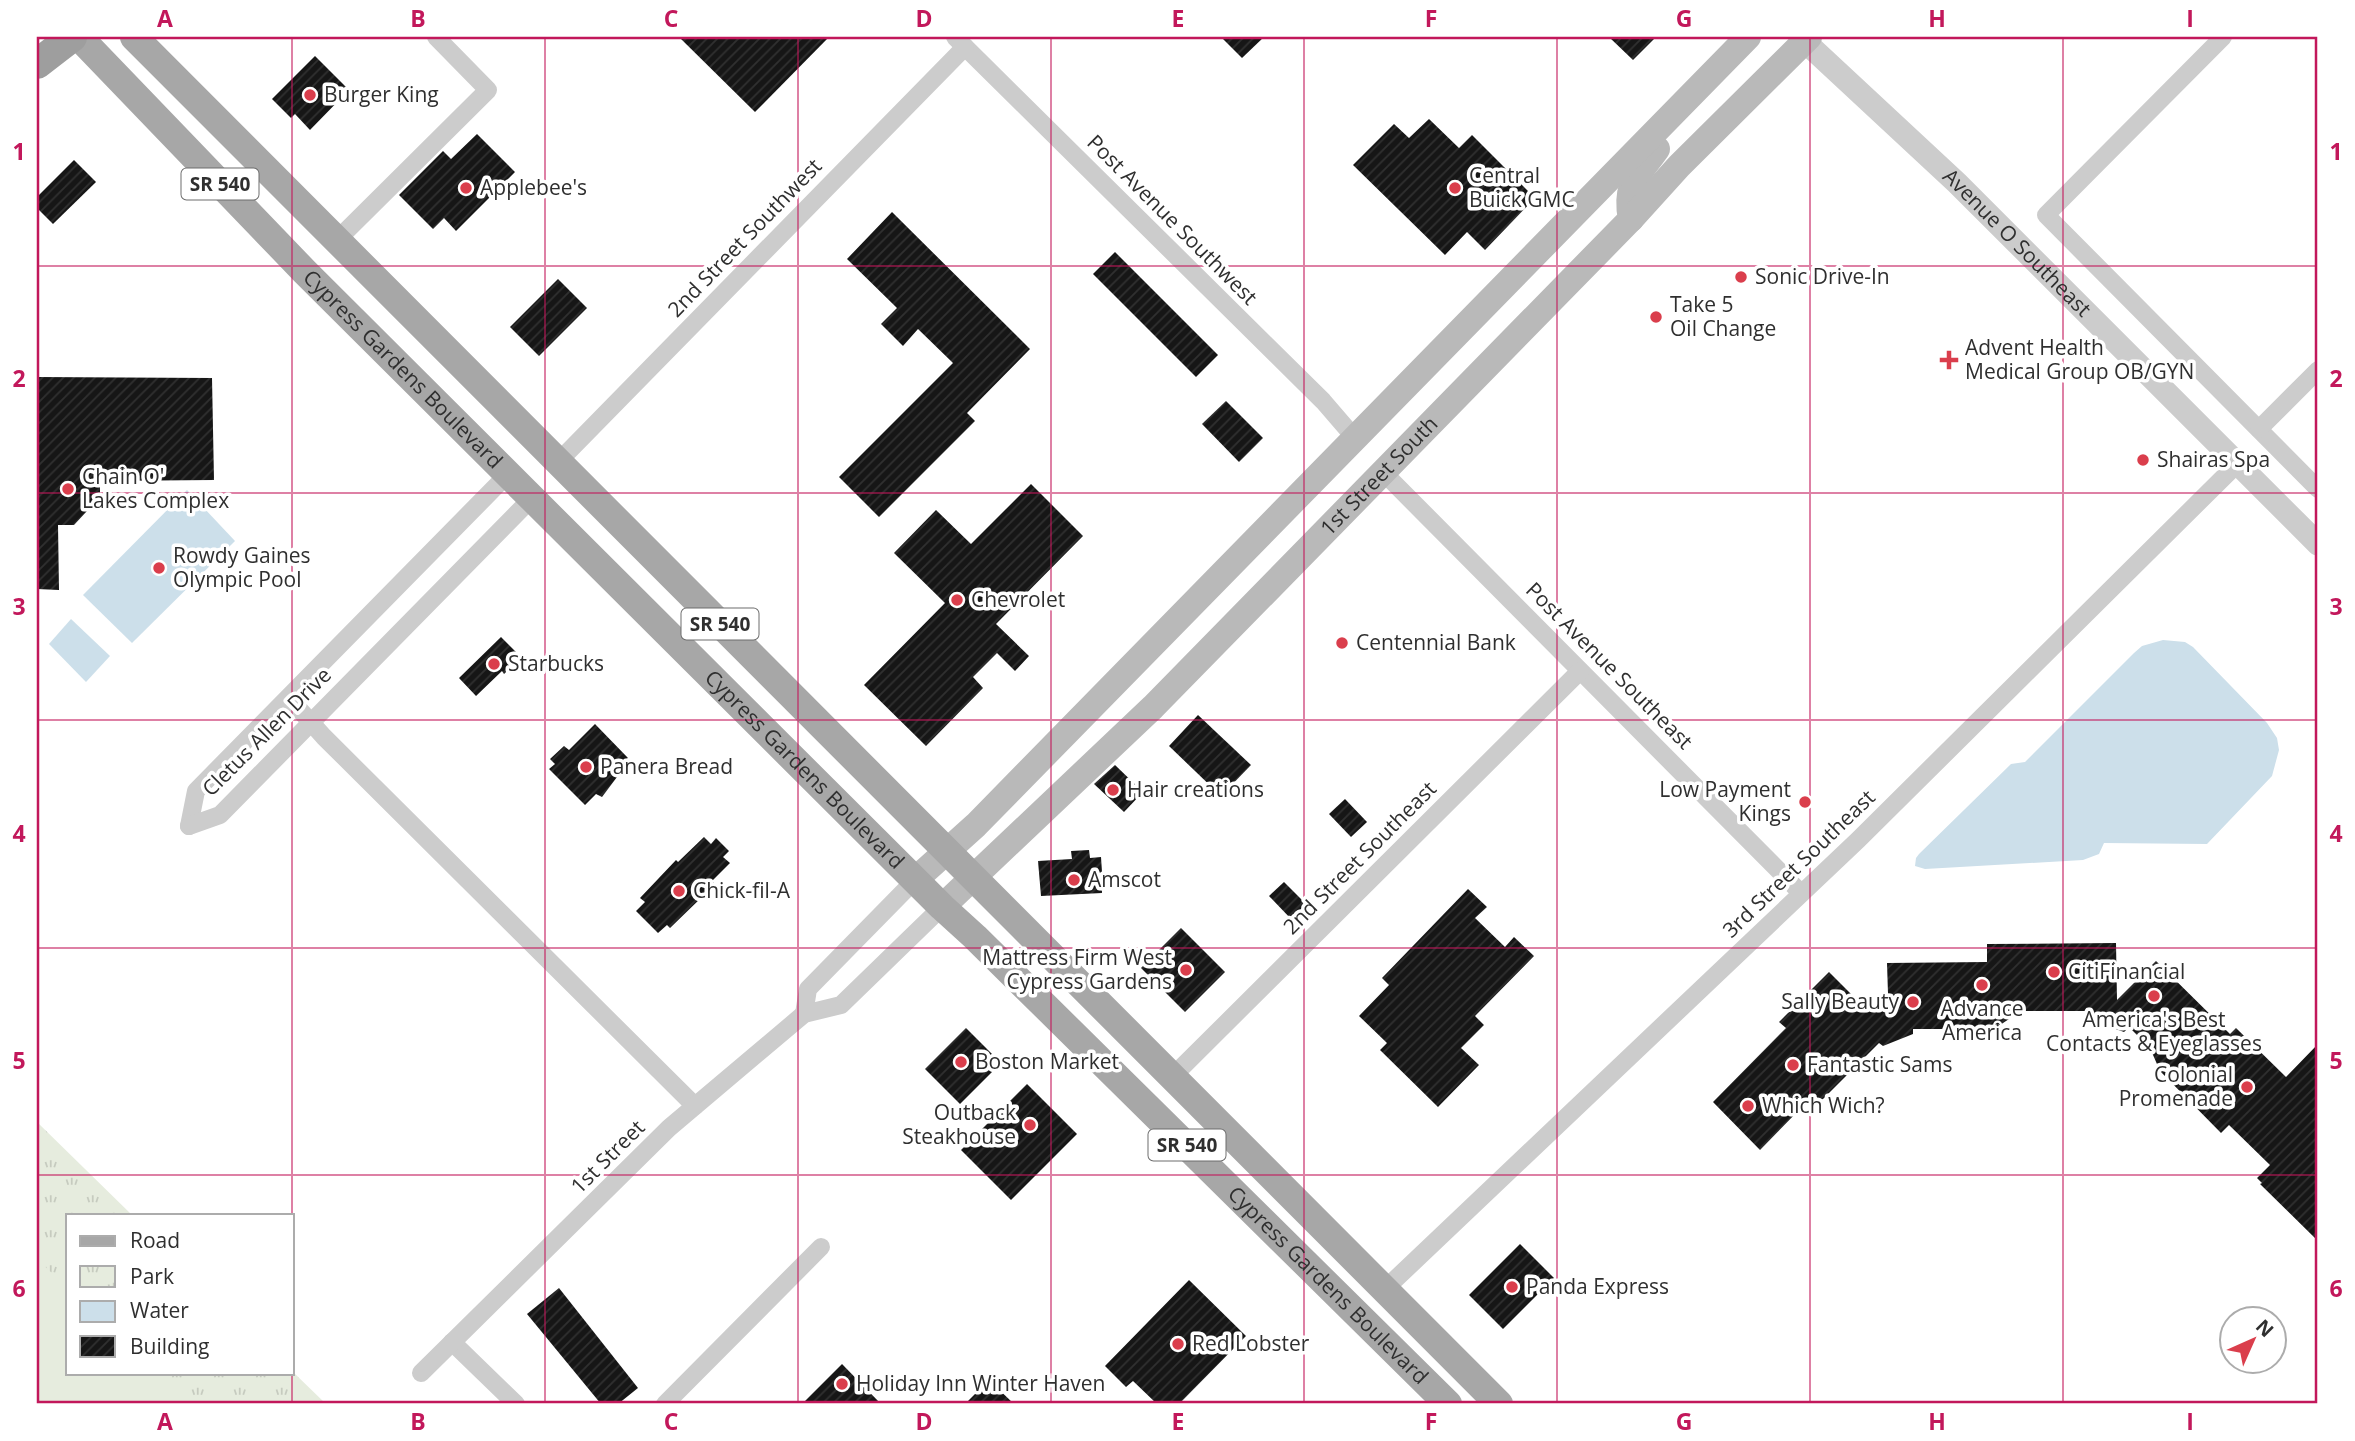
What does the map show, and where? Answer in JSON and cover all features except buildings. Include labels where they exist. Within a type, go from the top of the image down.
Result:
[{"type":"highway","points":[[37,64],[72,37]]},
{"type":"main road","name":"Cypress Gardens Boulevard","points":[[79,37],[305,272],[916,879],[942,908],[1448,1404]]},
{"type":"main road","name":"Cypress Gardens Boulevard","points":[[134,37],[1499,1404]]},
{"type":"main road","name":"1st Street South","points":[[916,879],[976,825],[1748,37]]},
{"type":"main road","name":"1st Street South","points":[[942,908],[1153,708],[1805,38]]},
{"type":"main road","points":[[1631,219],[1628,201],[1630,187],[1664,138],[1677,110]]},
{"type":"main road","points":[[1153,1112],[1177,1107],[1252,1174],[1276,1182]]},
{"type":"main road","points":[[1244,1203],[1251,1202],[1283,1223],[1350,1275],[1384,1290]]},
{"type":"street","points":[[337,240],[488,90],[436,37]]},
{"type":"street","points":[[2223,37],[2046,215],[2318,489]]},
{"type":"street","name":"Avenue O Southeast","points":[[1805,38],[1956,183],[2318,544]]},
{"type":"street","name":"Post Avenue Southwest","points":[[960,42],[1323,401],[1354,437]]},
{"type":"street","name":"2nd Street Southwest","points":[[558,462],[960,42]]},
{"type":"street","points":[[2259,429],[2318,370]]},
{"type":"street","name":"3rd Street Southeast","points":[[1384,1290],[1867,831],[2238,463]]},
{"type":"street","name":"Post Avenue Southeast","points":[[1383,472],[1801,893]]},
{"type":"street","name":"Cletus Allen Drive","points":[[509,473],[196,791],[189,825],[220,815],[533,497]]},
{"type":"street","name":"2nd Street Southeast","points":[[1172,1077],[1580,671]]},
{"type":"street","points":[[289,698],[695,1106]]},
{"type":"street","points":[[804,1014],[808,989],[916,879]]},
{"type":"street","name":"1st Street","points":[[447,1347],[695,1106],[804,1014],[841,1005],[942,908]]},
{"type":"street","points":[[665,1404],[821,1247]]},
{"type":"street","points":[[421,1373],[447,1347],[516,1404]]},
{"type":"green space","points":[[37,1122],[131,1214],[66,1214],[66,1374],[294,1373],[326,1404],[37,1404]]},
{"type":"green space","points":[[37,1259],[66,1286],[66,1374],[161,1374],[193,1404],[37,1404]]},
{"type":"water","name":"Rowdy Gaines Olympic Pool","points":[[187,490],[235,541],[132,643],[83,595]]},
{"type":"water","points":[[71,619],[110,656],[86,682],[49,644]]},
{"type":"water","points":[[2163,640],[2185,642],[2193,647],[2267,723],[2277,738],[2279,750],[2272,776],[2207,844],[2104,843],[2099,854],[2083,860],[1925,869],[1915,866],[1919,854],[2011,764],[2025,762],[2142,646]]},
{"type":"place","name":"Burger King","points":[[310,95]]},
{"type":"place","name":"Applebee's","points":[[466,188]]},
{"type":"place","name":"Central Buick GMC","points":[[1455,188]]},
{"type":"place","name":"Sonic Drive-In","points":[[1741,277]]},
{"type":"place","name":"Take 5 Oil Change","points":[[1656,317]]},
{"type":"place","name":"Advent Health Medical Group OB/GYN","points":[[1949,360]]},
{"type":"place","name":"Shairas Spa","points":[[2143,460]]},
{"type":"place","name":"Chain O' Lakes Complex","points":[[68,489]]},
{"type":"place","name":"Rowdy Gaines Olympic Pool","points":[[159,568]]},
{"type":"place","name":"Chevrolet","points":[[957,600]]},
{"type":"place","name":"Centennial Bank","points":[[1342,643]]},
{"type":"place","name":"Starbucks","points":[[494,664]]},
{"type":"place","name":"Panera Bread","points":[[586,767]]},
{"type":"place","name":"Hair creations","points":[[1113,790]]},
{"type":"place","name":"Low Payment Kings","points":[[1805,802]]},
{"type":"place","name":"Amscot","points":[[1074,880]]},
{"type":"place","name":"Chick-fil-A","points":[[679,891]]},
{"type":"place","name":"Mattress Firm West Cypress Gardens","points":[[1186,970]]},
{"type":"place","name":"CitiFinancial","points":[[2054,972]]},
{"type":"place","name":"Advance America","points":[[1982,985]]},
{"type":"place","name":"America's Best Contacts & Eyeglasses","points":[[2154,996]]},
{"type":"place","name":"Sally Beauty","points":[[1913,1002]]},
{"type":"place","name":"Boston Market","points":[[961,1062]]},
{"type":"place","name":"Fantastic Sams","points":[[1793,1065]]},
{"type":"place","name":"Colonial Promenade","points":[[2247,1087]]},
{"type":"place","name":"Which Wich?","points":[[1748,1106]]},
{"type":"place","name":"Outback Steakhouse","points":[[1030,1125]]},
{"type":"place","name":"Panda Express","points":[[1512,1287]]},
{"type":"place","name":"Red Lobster","points":[[1178,1344]]},
{"type":"place","name":"Holiday Inn Winter Haven","points":[[842,1384]]}]
